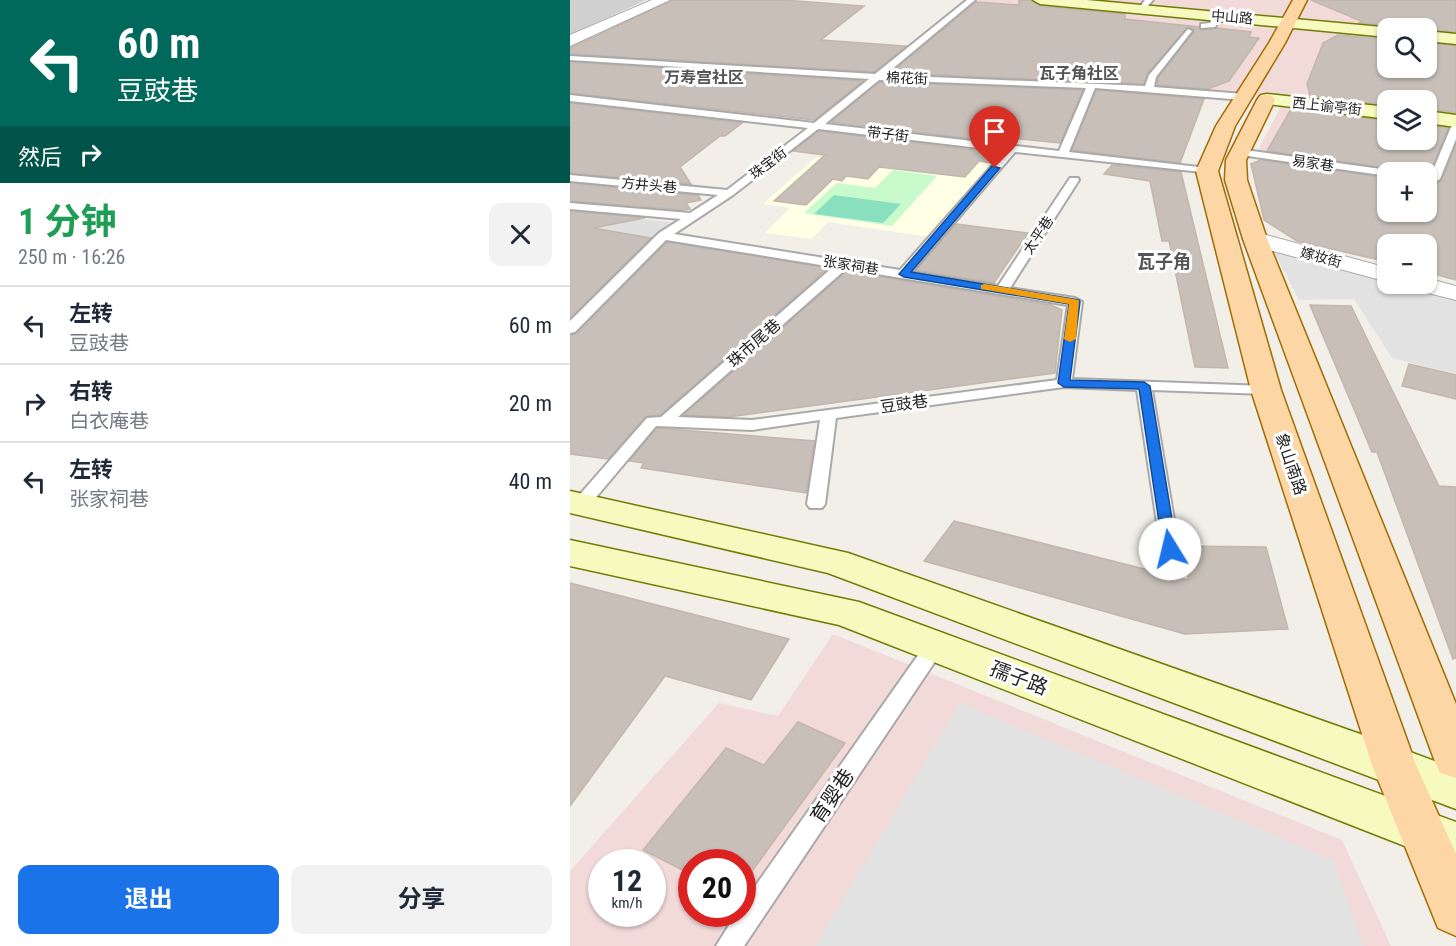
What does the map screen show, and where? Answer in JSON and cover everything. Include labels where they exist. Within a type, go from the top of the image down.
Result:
[{"type":"main road","name":"中山路","points":[[1040,0],[1145,4],[1218,16],[1304,19],[1377,30]]},
{"type":"main road","points":[[1292,53],[1304,19],[1300,0]]},
{"type":"main road","points":[[1207,171],[1214,146],[1244,97],[1304,19]]},
{"type":"main road","points":[[1437,37],[1456,39]]},
{"type":"main road","points":[[1277,81],[1238,152],[1236,180],[1256,239],[1448,715],[1456,759]]},
{"type":"main road","name":"西上谕亭街","points":[[1266,99],[1377,112]]},
{"type":"main road","points":[[1437,118],[1456,121]]},
{"type":"main road","name":"象山南路","points":[[1207,171],[1266,390],[1394,765],[1438,837],[1456,911]]},
{"type":"main road","points":[[575,503],[835,562],[1456,789]]},
{"type":"main road","name":"孺子路","points":[[570,553],[845,612],[1438,837]]},
{"type":"street","points":[[570,41],[663,0]]},
{"type":"street","name":"嫁妆街","points":[[1256,239],[1377,271]]},
{"type":"street","points":[[1437,288],[1456,293]]},
{"type":"lane","name":"珠宝街","points":[[570,329],[663,236],[729,193],[818,125],[971,0]]},
{"type":"lane","points":[[1204,26],[1212,25],[1218,16]]},
{"type":"lane","points":[[1149,89],[1152,77],[1188,31]]},
{"type":"lane","name":"棉花街","points":[[570,58],[877,77],[1149,89],[1244,97]]},
{"type":"lane","points":[[1063,154],[1091,86]]},
{"type":"lane","name":"带子街","points":[[570,98],[1207,171]]},
{"type":"lane","points":[[1437,174],[1456,127]]},
{"type":"lane","points":[[904,274],[1012,149]]},
{"type":"lane","name":"易家巷","points":[[1238,152],[1377,171]]},
{"type":"lane","name":"方井头巷","points":[[570,178],[729,193]]},
{"type":"lane","name":"太平巷","points":[[1002,290],[1074,180]]},
{"type":"lane","points":[[570,207],[693,217]]},
{"type":"lane","name":"张家祠巷","points":[[663,236],[1075,302],[1064,383]]},
{"type":"lane","name":"珠市尾巷","points":[[664,422],[844,264]]},
{"type":"lane","name":"豆豉巷","points":[[575,503],[652,421],[752,425],[1064,383],[1266,390]]},
{"type":"lane","points":[[1144,386],[1170,549]]},
{"type":"lane","points":[[816,504],[829,414]]},
{"type":"lane","name":"育婴巷","points":[[729,946],[934,646]]},
{"type":"shaded area","points":[[570,0],[646,0],[570,35]]},
{"type":"shaded area","points":[[966,0],[1456,0],[1456,139],[1441,178],[1437,178],[1437,162],[1377,162],[1377,169],[1258,150],[1285,99],[1152,88],[1154,78],[1159,72],[1200,77],[1224,43],[1178,37],[1180,31],[953,11]]},
{"type":"shaded area","points":[[926,140],[951,143],[946,149],[998,155],[930,237],[828,222],[812,239],[765,233],[790,208],[763,204],[816,157],[852,162],[913,154]]},
{"type":"shaded area","points":[[570,212],[671,222],[570,318]]},
{"type":"shaded area","points":[[1273,250],[1377,278],[1377,294],[1434,294],[1456,300],[1456,374],[1392,358],[1354,299],[1299,300]]},
{"type":"shaded area","points":[[833,634],[1342,840],[1391,946],[570,946],[570,871],[588,851],[588,927],[666,927],[666,849],[590,849],[719,703],[778,716]]},
{"type":"shaded area","points":[[960,703],[1333,860],[1363,946],[815,946]]},
{"type":"green space","points":[[893,170],[937,176],[892,226],[804,213],[837,183],[875,188]]},
{"type":"green space","points":[[834,195],[901,204],[883,223],[814,214]]},
{"type":"building","points":[[672,0],[784,0],[864,6],[821,40],[906,46],[874,72],[570,54],[570,48]]},
{"type":"building","points":[[1019,0],[1031,0],[1040,6],[1125,14],[1125,19],[1199,27],[1201,30],[1217,28],[1251,32],[1249,37],[1259,38],[1229,81],[1208,89],[1157,85],[1158,78],[1194,32],[1188,27],[1147,74],[1143,84],[891,73],[976,2],[1019,5]]},
{"type":"building","points":[[1311,0],[1456,0],[1456,32],[1437,31],[1437,18],[1377,18],[1377,25],[1359,23],[1361,21]]},
{"type":"building","points":[[1338,35],[1377,38],[1377,78],[1437,78],[1437,44],[1456,46],[1456,113],[1437,110],[1437,90],[1377,90],[1377,104],[1310,96],[1307,84],[1323,43]]},
{"type":"building","points":[[570,62],[863,81],[814,120],[570,93]]},
{"type":"building","points":[[880,82],[1083,90],[1060,143],[1012,138],[1008,143],[831,122]]},
{"type":"building","points":[[1096,90],[1204,99],[1180,163],[1072,150]]},
{"type":"building","points":[[570,103],[742,123],[725,136],[720,136],[680,167],[691,184],[570,173]]},
{"type":"building","points":[[1291,109],[1377,120],[1377,150],[1437,150],[1437,126],[1448,128],[1434,162],[1377,162],[1377,166],[1267,151]]},
{"type":"building","points":[[819,131],[999,153],[991,163],[979,161],[965,177],[879,167],[868,179],[846,176],[842,181],[833,179],[806,205],[774,201],[825,155],[793,151]]},
{"type":"building","points":[[1456,145],[1456,280],[1437,275],[1437,234],[1377,234],[1377,259],[1297,241],[1264,220],[1251,164],[1261,160],[1377,176],[1377,222],[1437,222],[1437,183],[1442,180]]},
{"type":"building","points":[[1112,165],[1181,172],[1228,368],[1195,367],[1169,241],[1162,241],[1150,181],[1104,174]]},
{"type":"building","points":[[570,183],[698,195],[701,200],[686,203],[690,209],[683,210],[570,201]]},
{"type":"building","points":[[570,211],[645,218],[593,228],[651,238],[570,318]]},
{"type":"building","points":[[956,224],[1028,233],[994,283],[916,270]]},
{"type":"building","points":[[667,242],[828,268],[660,415],[645,417],[608,459],[570,454],[570,335],[577,334]]},
{"type":"building","points":[[847,271],[1051,305],[1062,310],[1055,373],[728,417],[684,415]]},
{"type":"building","points":[[1310,305],[1351,306],[1439,486],[1456,487],[1456,658],[1453,659],[1377,452],[1372,452]]},
{"type":"building","points":[[1409,364],[1456,375],[1456,399],[1402,386]]},
{"type":"building","points":[[657,428],[815,441],[806,493],[641,468],[644,463],[629,461]]},
{"type":"building","points":[[954,521],[1188,580],[1189,546],[1266,547],[1288,629],[1185,634],[924,561]]},
{"type":"building","points":[[570,583],[789,639],[751,700],[665,676],[570,806]]},
{"type":"building","points":[[798,722],[845,743],[756,866],[756,849],[678,849],[678,868],[666,862],[666,849],[644,849],[726,748],[764,765]]},
{"type":"slow traffic","points":[[985,287],[1075,302],[1070,339]]},
{"type":"district","name":"瓦子角社区","points":[[1079,73]]},
{"type":"district","name":"万寿宫社区","points":[[704,77]]},
{"type":"district","name":"瓦子角","points":[[1164,261]]},
{"type":"route","points":[[995,168],[904,274],[1075,302],[1064,383],[1144,386],[1170,549]]}]
